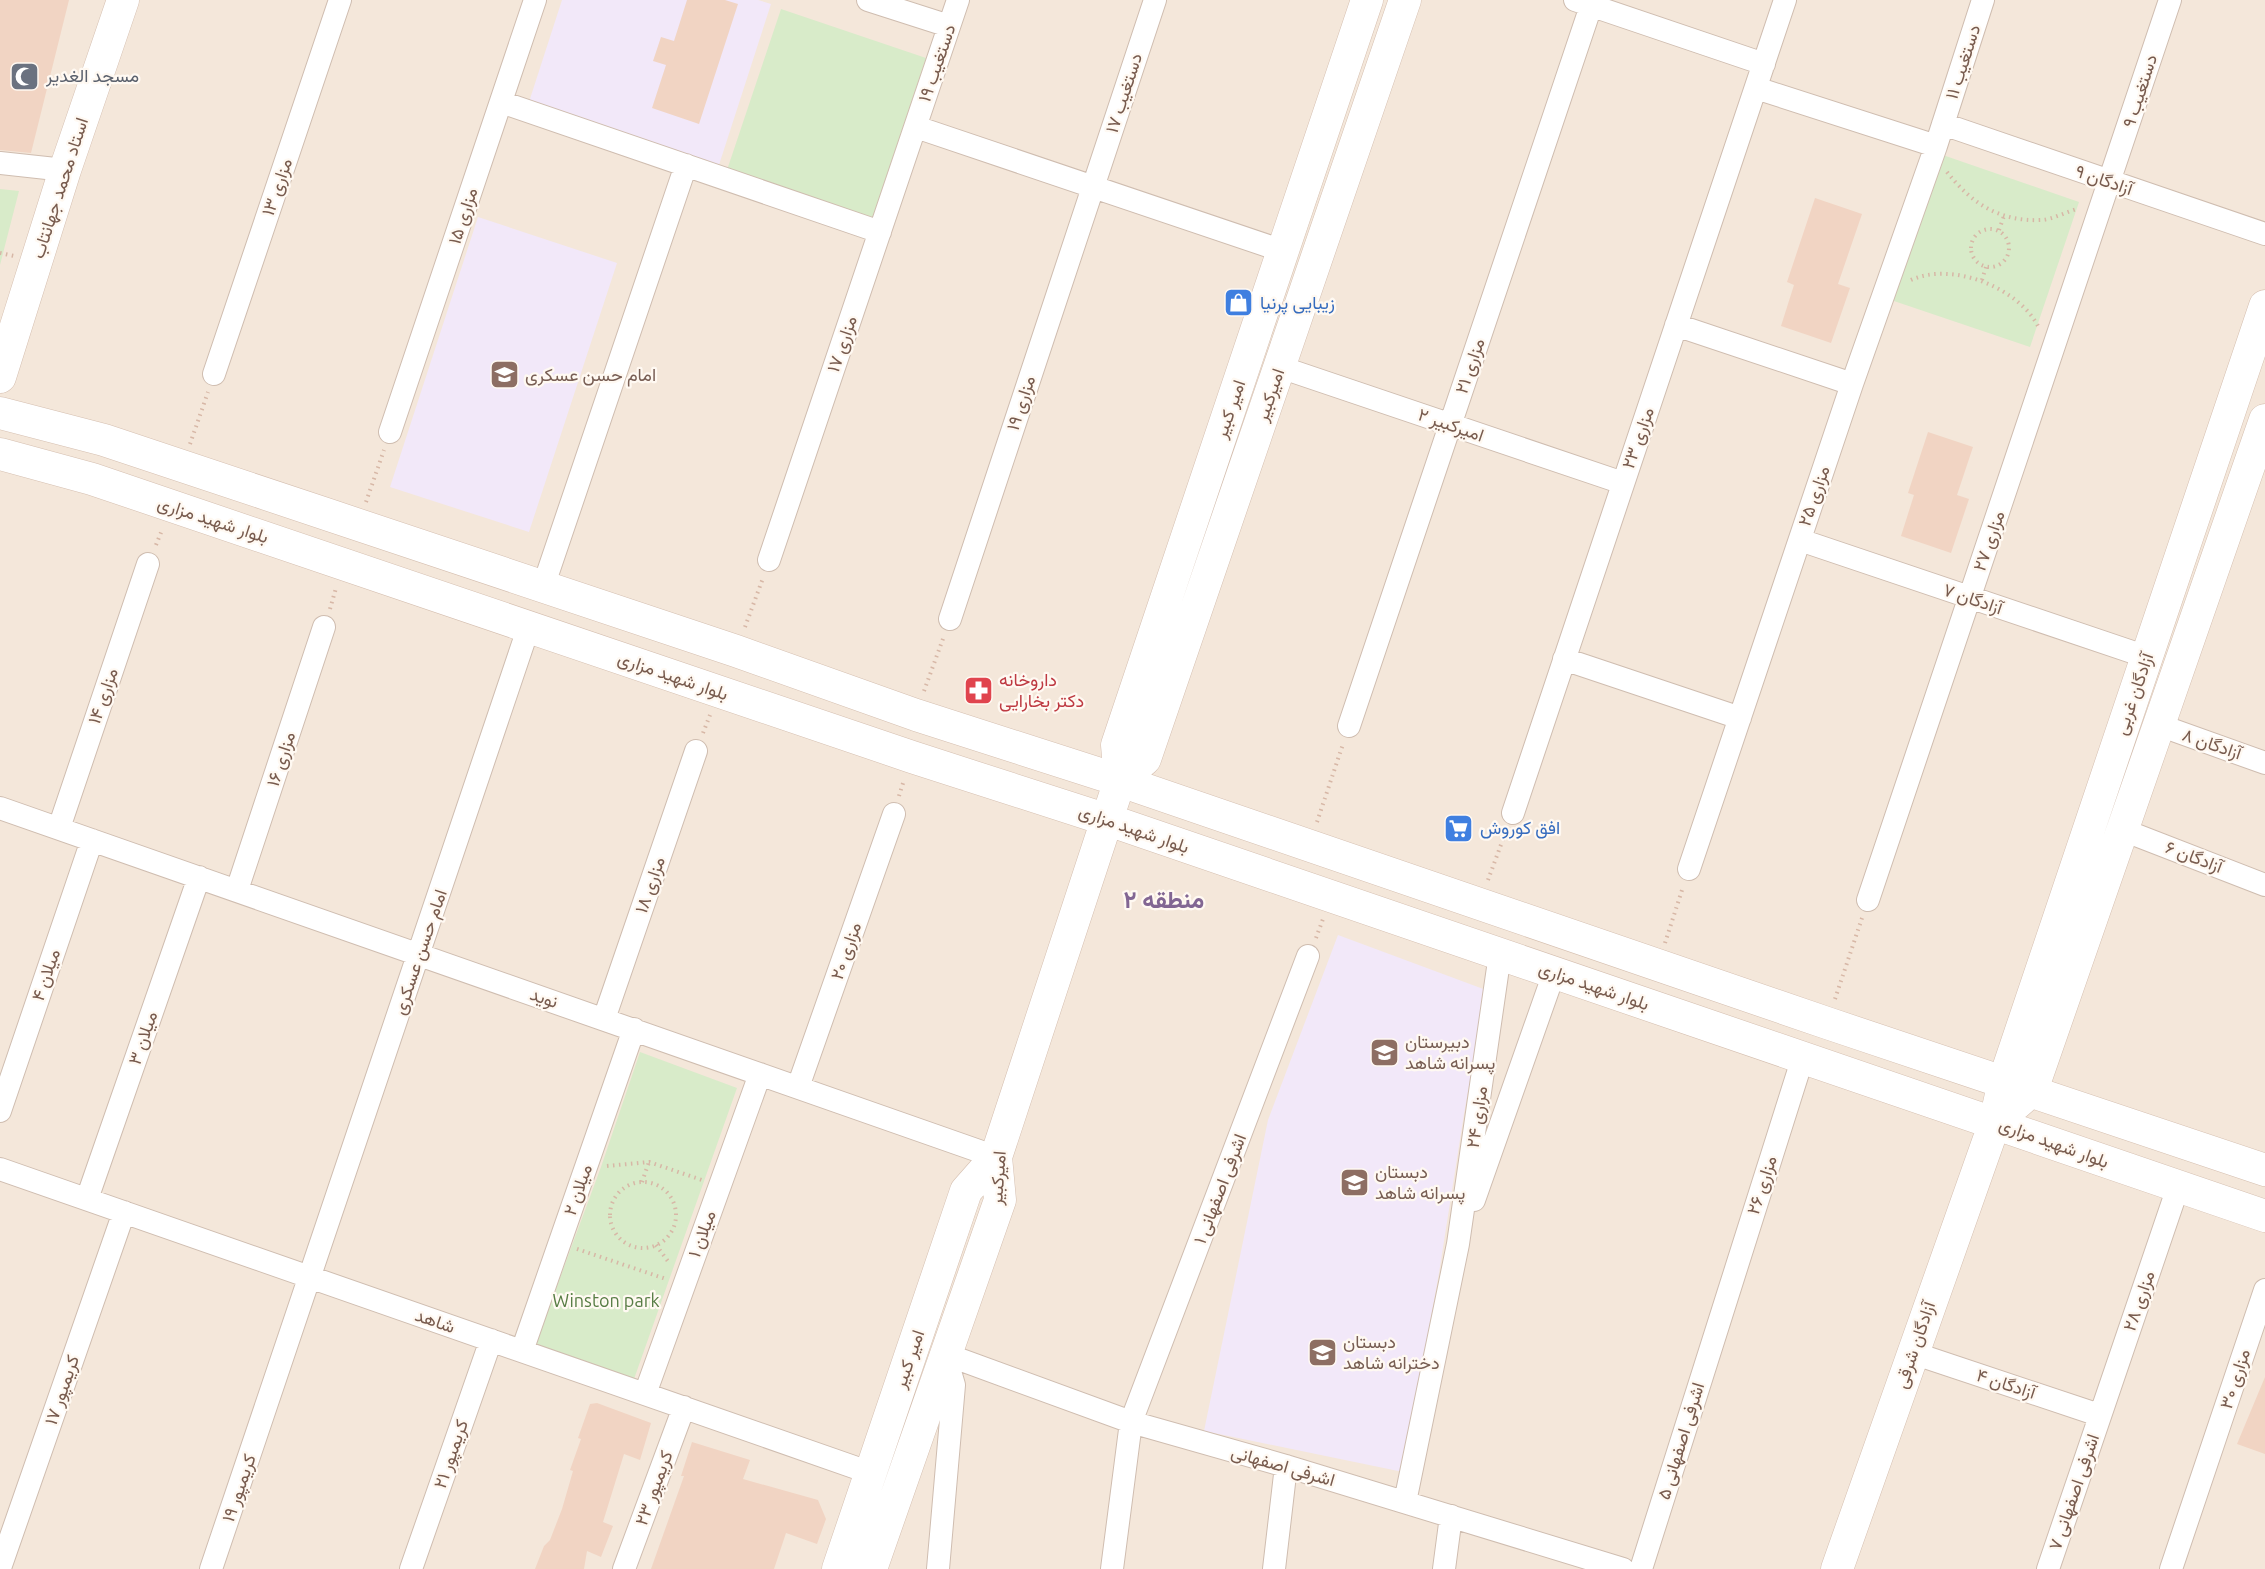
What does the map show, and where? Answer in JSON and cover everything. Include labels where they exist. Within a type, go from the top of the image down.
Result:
[{"type":"main road","name":"استاد محمد جهانتاب","points":[[0,377],[65,170],[123,0]]},
{"type":"main road","name":"امیر کبیر","points":[[1107,820],[1120,780],[1116,745],[1367,0]]},
{"type":"main road","name":"امیرکبیر","points":[[1120,780],[1145,759],[1405,0]]},
{"type":"main road","points":[[1330,111],[1363,122]]},
{"type":"main road","name":"آزادگان غربی","points":[[2018,1086],[2147,657],[2265,306]]},
{"type":"main road","points":[[0,412],[104,440],[736,651],[916,715],[1120,780],[1827,1023],[2265,1170]]},
{"type":"main road","name":"آزادگان غربی","points":[[2018,1086],[2123,830],[2265,420]]},
{"type":"main road","name":"بلوار شهید مزاری","points":[[0,454],[92,479],[912,757],[1107,820],[2265,1216]]},
{"type":"main road","points":[[330,559],[343,520]]},
{"type":"main road","points":[[2187,538],[2220,549]]},
{"type":"main road","name":"امیرکبیر","points":[[871,1569],[1000,1200],[996,1157],[1107,820]]},
{"type":"main road","name":"آزادگان شرقی","points":[[1837,1569],[1995,1122],[2018,1086]]},
{"type":"main road","name":"امیر کبیر","points":[[838,1569],[966,1191],[996,1157]]},
{"type":"street","name":"مزاری ۱۳","points":[[214,374],[340,0]]},
{"type":"street","name":"مزاری ۱۵","points":[[390,432],[535,0]]},
{"type":"street","points":[[868,0],[949,26]]},
{"type":"street","name":"دستغیب ۱۹","points":[[916,127],[958,0]]},
{"type":"street","name":"دستغیب ۱۷","points":[[1093,186],[1155,0]]},
{"type":"street","name":"مزاری ۲۳","points":[[1513,813],[1785,0]]},
{"type":"street","name":"دستغیب ۱۱","points":[[1943,124],[1983,0]]},
{"type":"street","name":"دستغیب ۹","points":[[2110,182],[2170,0]]},
{"type":"street","points":[[1586,2],[1764,64]]},
{"type":"street","name":"مزاری ۲۱","points":[[1349,726],[1450,425],[1586,2]]},
{"type":"street","points":[[1756,88],[1936,146]]},
{"type":"street","points":[[501,102],[880,232]]},
{"type":"street","name":"مزاری ۲۵","points":[[1689,869],[1852,384],[1943,124]]},
{"type":"street","name":"آزادگان ۹","points":[[1943,124],[2265,234]]},
{"type":"street","points":[[916,127],[1283,251]]},
{"type":"street","name":"مزاری ۱۷","points":[[769,560],[916,127]]},
{"type":"street","points":[[0,163],[65,170]]},
{"type":"street","points":[[543,587],[686,165]]},
{"type":"street","name":"مزاری ۲۷","points":[[1868,900],[2110,182]]},
{"type":"street","name":"مزاری ۱۹","points":[[950,619],[1093,186]]},
{"type":"street","points":[[1676,325],[1852,384]]},
{"type":"street","name":"امیرکبیر ۲","points":[[1280,367],[1623,483]]},
{"type":"street","name":"آزادگان ۷","points":[[1800,540],[2147,657]]},
{"type":"street","name":"مزاری ۱۴","points":[[58,828],[148,564]]},
{"type":"street","name":"امام حسن عسکری","points":[[267,1408],[529,626]]},
{"type":"street","name":"مزاری ۱۶","points":[[237,891],[324,627]]},
{"type":"street","points":[[1564,659],[1740,718]]},
{"type":"street","name":"آزادگان ۸","points":[[2159,725],[2265,763]]},
{"type":"street","name":"مزاری ۱۸","points":[[604,1019],[696,751]]},
{"type":"street","name":"نوید","points":[[0,808],[996,1157]]},
{"type":"street","name":"مزاری ۲۰","points":[[798,1087],[894,814]]},
{"type":"street","name":"آزادگان ۶","points":[[2123,830],[2265,885]]},
{"type":"street","name":"میلان ۴","points":[[0,1111],[92,840]]},
{"type":"street","name":"میلان ۳","points":[[87,1199],[199,877]]},
{"type":"street","name":"مزاری ۲۴","points":[[1458,1244],[1500,954]]},
{"type":"street","name":"اشرفی اصفهانی ۱","points":[[1112,1569],[1131,1422],[1308,956]]},
{"type":"street","points":[[1405,1502],[1458,1244],[1554,973]]},
{"type":"street","name":"میلان ۲","points":[[522,1351],[634,1029]]},
{"type":"street","name":"مزاری ۲۶","points":[[1721,1313],[1803,1057]]},
{"type":"street","name":"میلان ۱","points":[[645,1394],[760,1074]]},
{"type":"street","name":"شاهد","points":[[0,1169],[871,1473]]},
{"type":"street","name":"مزاری ۲۸","points":[[2099,1415],[2178,1187]]},
{"type":"street","name":"کریمپور ۱۷","points":[[0,1568],[124,1212]]},
{"type":"street","name":"مزاری ۳۰","points":[[2170,1569],[2206,1469],[2265,1290]]},
{"type":"street","name":"اشرفی اصفهانی ۵","points":[[1641,1569],[1721,1313]]},
{"type":"street","name":"کریمپور ۲۱","points":[[411,1569],[491,1340]]},
{"type":"street","name":"آزادگان ۴","points":[[1913,1353],[2099,1415]]},
{"type":"street","points":[[938,1569],[954,1385],[945,1354]]},
{"type":"street","name":"اشرفی اصفهانی","points":[[945,1354],[1131,1422],[1286,1466],[1623,1569]]},
{"type":"street","name":"کریمپور ۲۳","points":[[624,1569],[684,1407]]},
{"type":"street","name":"کریمپور ۱۹","points":[[211,1569],[267,1408]]},
{"type":"street","name":"اشرفی اصفهانی ۷","points":[[2048,1569],[2099,1415]]},
{"type":"street","points":[[1274,1569],[1286,1466]]},
{"type":"street","points":[[1444,1569],[1451,1516]]},
{"type":"path","points":[[1936,146],[1946,170],[1961,190],[1980,206],[2004,216],[2043,220],[2080,208]]},
{"type":"path","points":[[1999,230],[2004,216]]},
{"type":"path","points":[[1988,228],[1999,230],[2007,238],[2010,249],[2006,259],[1997,266],[1986,267],[1977,262],[1971,252],[1972,241],[1978,232],[1988,228]]},
{"type":"path","points":[[1982,280],[1986,267]]},
{"type":"path","points":[[1883,294],[1915,278],[1949,274],[1982,280],[2014,298],[2037,324],[2051,357]]},
{"type":"path","points":[[182,467],[214,374]]},
{"type":"path","points":[[343,520],[390,432]]},
{"type":"path","points":[[148,564],[171,507]]},
{"type":"path","points":[[324,627],[330,559]]},
{"type":"path","points":[[736,651],[769,560]]},
{"type":"path","points":[[916,715],[950,619]]},
{"type":"path","points":[[696,751],[719,692]]},
{"type":"path","points":[[1309,845],[1349,726]]},
{"type":"path","points":[[894,814],[912,757]]},
{"type":"path","points":[[1479,904],[1513,813]]},
{"type":"path","points":[[1657,964],[1689,869]]},
{"type":"path","points":[[1308,956],[1332,896]]},
{"type":"path","points":[[1827,1023],[1868,900]]},
{"type":"path","points":[[642,1182],[649,1162]]},
{"type":"path","points":[[585,1168],[649,1162],[720,1186]]},
{"type":"path","points":[[642,1182],[653,1182],[672,1196],[677,1219],[667,1240],[645,1250],[622,1243],[609,1224],[612,1200],[629,1183],[642,1182]]},
{"type":"path","points":[[559,1244],[684,1285]]},
{"type":"shaded area","points":[[0,0],[2265,0],[2265,1569],[0,1569]]},
{"type":"shaded area","points":[[562,0],[758,0],[771,4],[718,168],[528,105]]},
{"type":"shaded area","name":"امام حسن عسکری","points":[[478,217],[617,263],[529,532],[390,487]]},
{"type":"shaded area","points":[[1338,935],[1486,990],[1403,1472],[1204,1431],[1268,1120]]},
{"type":"green space","points":[[781,9],[926,58],[872,220],[727,170]]},
{"type":"green space","points":[[1937,153],[2079,202],[2030,347],[1888,299]]},
{"type":"green space","points":[[0,189],[19,191],[0,265]]},
{"type":"green space","name":"Winston park","points":[[640,1052],[737,1088],[634,1379],[535,1345],[601,1167]]},
{"type":"building","name":"مسجد الغدیر","points":[[0,0],[69,0],[31,153],[0,150]]},
{"type":"building","points":[[687,0],[725,0],[738,4],[699,124],[652,108],[666,65],[653,61],[661,37],[674,41]]},
{"type":"building","points":[[1815,198],[1862,214],[1838,284],[1850,288],[1831,343],[1781,326],[1794,285],[1787,282]]},
{"type":"building","points":[[1928,432],[1973,447],[1957,495],[1969,499],[1951,553],[1901,536],[1914,495],[1908,493]]},
{"type":"building","points":[[2265,1377],[2265,1454],[2237,1444]]},
{"type":"building","points":[[597,1403],[651,1423],[640,1460],[624,1454],[603,1522],[613,1526],[601,1557],[587,1551],[584,1569],[535,1569],[562,1509],[573,1471],[570,1470],[581,1439],[578,1438],[590,1404]]},
{"type":"building","points":[[692,1442],[750,1460],[743,1479],[818,1500],[826,1519],[817,1544],[786,1533],[774,1569],[651,1569],[684,1476],[681,1476]]},
{"type":"place","name":"مسجد الغدیر","points":[[25,76]]},
{"type":"place","name":"زیبایی پرنیا","points":[[1239,303]]},
{"type":"place","name":"امام حسن عسکری","points":[[504,375]]},
{"type":"place","name":"داروخانه دکتر بخارایی","points":[[978,690]]},
{"type":"place","name":"افق کوروش","points":[[1459,828]]},
{"type":"place","name":"دبیرستان پسرانه شاهد","points":[[1384,1052]]},
{"type":"place","name":"دبستان پسرانه شاهد","points":[[1354,1182]]},
{"type":"place","name":"دبستان دخترانه شاهد","points":[[1322,1352]]},
{"type":"district","name":"منطقه ۲","points":[[1164,900]]}]
